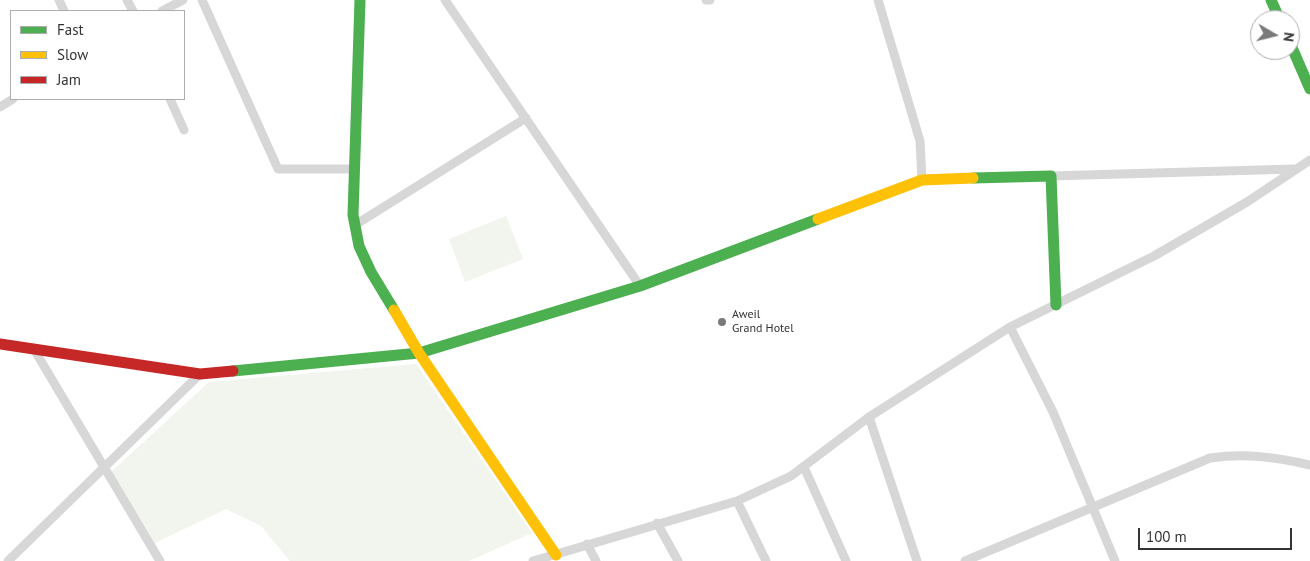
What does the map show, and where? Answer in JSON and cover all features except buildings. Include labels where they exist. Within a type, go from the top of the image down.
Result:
[{"type":"street","points":[[164,10],[184,0]]},
{"type":"street","points":[[202,0],[278,169],[355,170]]},
{"type":"street","points":[[360,0],[355,170],[355,225],[359,246],[371,272],[419,353],[556,555]]},
{"type":"street","points":[[445,0],[640,286]]},
{"type":"street","points":[[878,0],[920,142],[922,180]]},
{"type":"street","points":[[1298,60],[1309,86]]},
{"type":"street","points":[[0,107],[11,100]]},
{"type":"street","points":[[170,100],[184,130]]},
{"type":"street","points":[[355,225],[526,118]]},
{"type":"street","points":[[533,561],[737,501],[772,486],[804,467],[868,417],[1010,327],[1154,256],[1247,202],[1310,160]]},
{"type":"street","points":[[0,344],[35,351],[200,374],[419,353],[640,286],[922,180],[1294,169]]},
{"type":"street","points":[[1051,176],[1056,304]]},
{"type":"street","points":[[1010,327],[1053,412],[1115,561]]},
{"type":"street","points":[[35,351],[160,561]]},
{"type":"street","points":[[8,561],[200,374]]},
{"type":"street","points":[[868,417],[917,561]]},
{"type":"street","points":[[966,561],[1210,458],[1235,454],[1276,457],[1310,464]]},
{"type":"street","points":[[804,467],[846,561]]},
{"type":"street","points":[[737,501],[766,561]]},
{"type":"street","points":[[657,523],[678,561]]},
{"type":"street","points":[[587,544],[596,561]]},
{"type":"shaded area","points":[[506,216],[523,259],[465,282],[449,239]]},
{"type":"shaded area","points":[[416,364],[532,533],[469,561],[290,561],[261,526],[226,509],[155,543],[111,472],[209,382]]},
{"type":"traffic: fast","points":[[360,0],[353,215],[359,246],[371,272],[394,310]]},
{"type":"traffic: fast","points":[[1271,0],[1276,10]]},
{"type":"traffic: fast","points":[[1297,60],[1310,89]]},
{"type":"traffic: fast","points":[[973,178],[1051,176],[1056,305]]},
{"type":"traffic: fast","points":[[233,371],[419,353],[640,286],[818,219]]},
{"type":"traffic: slow","points":[[818,219],[922,180],[973,178]]},
{"type":"traffic: slow","points":[[394,310],[419,353],[556,555]]},
{"type":"traffic: jam","points":[[0,344],[200,374],[233,371]]},
{"type":"place","name":"Aweil Grand Hotel","points":[[722,322]]}]
